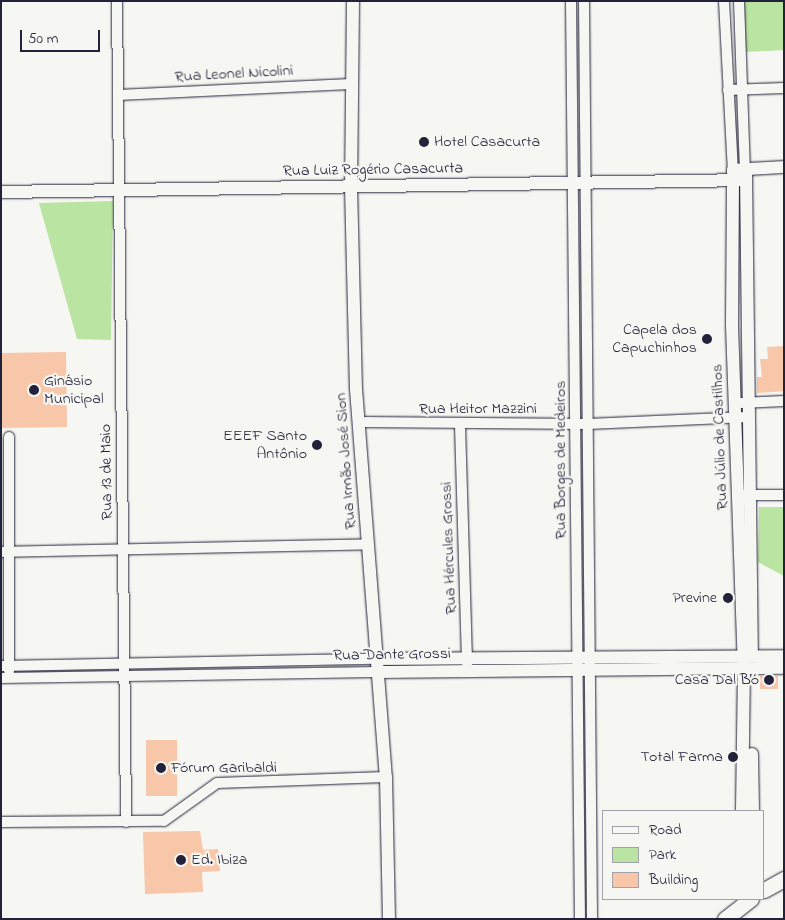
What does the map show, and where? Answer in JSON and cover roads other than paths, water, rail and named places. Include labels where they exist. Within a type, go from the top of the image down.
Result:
[{"type":"main road","points":[[765,889],[784,879]]},
{"type":"main road","points":[[725,919],[747,900]]},
{"type":"street","name":"Rua 13 de Maio","points":[[117,1],[126,822]]},
{"type":"street","name":"Rua Irmão José Sion","points":[[353,1],[351,186],[360,422],[375,659],[386,777],[389,919]]},
{"type":"street","name":"Rua Borges de Medeiros","points":[[571,1],[570,183],[577,423],[576,536],[584,664],[592,919]]},
{"type":"street","name":"Rua Borges de Medeiros","points":[[580,919],[577,830],[589,536],[588,183],[584,1]]},
{"type":"street","name":"Rua Júlio de Castilhos","points":[[724,1],[728,90],[739,175]]},
{"type":"street","name":"Rua Júlio de Castilhos","points":[[739,1],[743,90],[739,175],[741,417],[748,663],[747,770],[742,810]]},
{"type":"street","name":"Rua Leonel Nicolini","points":[[118,95],[351,84]]},
{"type":"street","points":[[728,90],[784,88]]},
{"type":"street","points":[[571,115],[587,114]]},
{"type":"street","name":"Rua Luiz Rogério Casacurta","points":[[1,192],[588,183],[739,175],[784,166]]},
{"type":"street","points":[[741,403],[784,401]]},
{"type":"street","name":"Rua Heitor Mazzini","points":[[360,422],[460,425],[588,424],[741,417]]},
{"type":"street","name":"Rua Hércules Grossi","points":[[460,425],[467,664]]},
{"type":"street","points":[[5,678],[5,552],[9,437]]},
{"type":"street","points":[[744,494],[784,495]]},
{"type":"street","points":[[576,536],[589,536]]},
{"type":"street","points":[[5,552],[368,544]]},
{"type":"street","name":"Rua Dante Grossi","points":[[748,663],[784,656]]},
{"type":"street","name":"Rua Dante Grossi","points":[[5,666],[375,659],[467,664],[748,663],[784,668]]},
{"type":"street","points":[[198,662],[199,675]]},
{"type":"street","name":"Rua Dante Grossi","points":[[5,678],[377,672],[467,664]]},
{"type":"street","name":"Rua Júlio de Castilhos","points":[[747,770],[753,810]]},
{"type":"street","points":[[1,822],[126,822],[172,817],[217,783],[386,777]]},
{"type":"street","points":[[577,830],[590,830]]},
{"type":"place","name":"Hotel Casacurta","points":[[424,142]]},
{"type":"place","name":"Capela dos Capuchinhos","points":[[707,339]]},
{"type":"place","name":"Ginásio Municipal","points":[[34,390]]},
{"type":"place","name":"EEEF Santo Antônio","points":[[317,445]]},
{"type":"place","name":"Previne","points":[[728,598]]},
{"type":"place","name":"Casa Dal Bó","points":[[769,680]]},
{"type":"place","name":"Total Farma","points":[[733,757]]},
{"type":"place","name":"Fórum Garibaldi","points":[[161,768]]},
{"type":"place","name":"Ed. Ibiza","points":[[181,860]]}]
